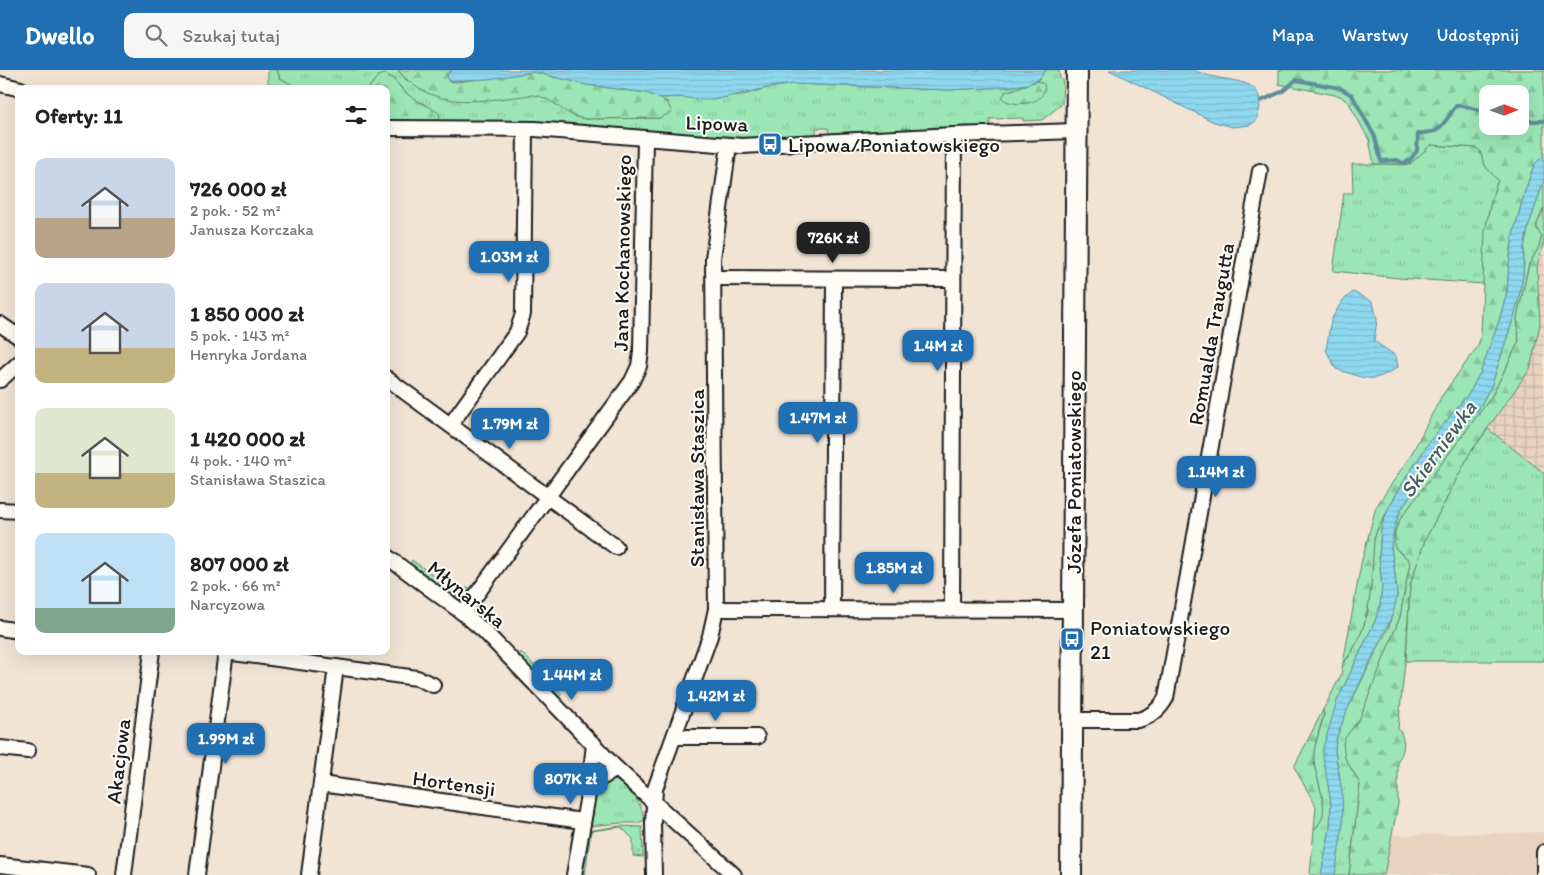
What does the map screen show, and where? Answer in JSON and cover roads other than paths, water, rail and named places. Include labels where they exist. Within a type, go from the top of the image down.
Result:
[{"type":"street","name":"Józefa Poniatowskiego","points":[[1071,875],[1077,70]]},
{"type":"street","points":[[0,84],[15,88]]},
{"type":"street","name":"Lipowa","points":[[390,128],[525,128],[729,145],[1076,130]]},
{"type":"street","points":[[451,424],[521,324],[523,314],[525,128]]},
{"type":"street","points":[[952,609],[954,135]]},
{"type":"street","name":"Jana Kochanowskiego","points":[[463,613],[632,382],[639,366],[641,352],[645,139]]},
{"type":"street","name":"Stanisława Staszica","points":[[654,875],[653,801],[658,778],[710,636],[716,609],[714,245],[729,145]]},
{"type":"street","name":"Romualda Traugutta","points":[[1072,720],[1145,719],[1156,711],[1166,698],[1260,171]]},
{"type":"street","points":[[714,278],[953,279]]},
{"type":"street","points":[[832,609],[834,279]]},
{"type":"street","points":[[0,324],[15,334]]},
{"type":"street","points":[[0,380],[15,367]]},
{"type":"street","points":[[390,381],[616,546]]},
{"type":"street","points":[[0,510],[15,511]]},
{"type":"street","name":"Młynarska","points":[[390,559],[463,613],[484,631],[618,769],[734,875]]},
{"type":"street","points":[[716,609],[1072,610]]},
{"type":"street","points":[[0,628],[15,630]]},
{"type":"street","name":"Akacjowa","points":[[124,875],[152,655]]},
{"type":"street","points":[[197,875],[226,655]]},
{"type":"street","points":[[248,655],[417,678],[433,685]]},
{"type":"street","points":[[309,875],[336,667]]},
{"type":"street","points":[[674,737],[757,737]]},
{"type":"street","points":[[574,875],[594,744]]},
{"type":"street","points":[[0,748],[28,751]]},
{"type":"street","points":[[588,789],[596,780],[618,769]]},
{"type":"street","name":"Hortensji","points":[[321,784],[582,821]]},
{"type":"street","points":[[1544,852],[1544,875]]},
{"type":"street","points":[[0,865],[88,875]]},
{"type":"water","points":[[453,70],[1046,70],[1038,80],[1028,84],[1006,87],[947,90],[793,84],[714,100],[703,100],[679,97],[658,98],[647,93],[587,85],[534,72],[488,79],[448,81],[447,74]]},
{"type":"water","points":[[1109,70],[1195,70],[1207,75],[1243,83],[1252,87],[1258,93],[1260,104],[1257,120],[1250,125],[1233,127],[1214,122]]},
{"type":"water","name":"Skierniewka","points":[[1544,155],[1544,180],[1529,225],[1524,247],[1523,276],[1517,307],[1492,384],[1477,412],[1442,450],[1421,479],[1400,511],[1394,529],[1391,549],[1397,596],[1393,614],[1348,708],[1336,739],[1335,751],[1342,792],[1343,823],[1335,875],[1321,875],[1330,829],[1331,803],[1323,748],[1337,701],[1375,621],[1380,606],[1382,587],[1379,557],[1381,528],[1389,507],[1404,481],[1430,441],[1470,392],[1481,371],[1507,292],[1513,235],[1525,191],[1534,165]]},
{"type":"water","points":[[1353,292],[1373,302],[1377,320],[1374,341],[1396,356],[1398,367],[1389,373],[1368,378],[1336,369],[1326,350],[1331,320],[1342,301]]},
{"type":"waterway","points":[[1261,101],[1283,91],[1296,80],[1340,88],[1352,95],[1375,137],[1381,161],[1397,160],[1403,163],[1409,161],[1417,151],[1418,134],[1438,130],[1456,106],[1479,110]]},
{"type":"waterway","points":[[1529,121],[1544,121]]},
{"type":"place","name":"Lipowa/Poniatowskiego","points":[[770,144]]},
{"type":"place","name":"Poniatowskiego 21","points":[[1072,639]]}]
